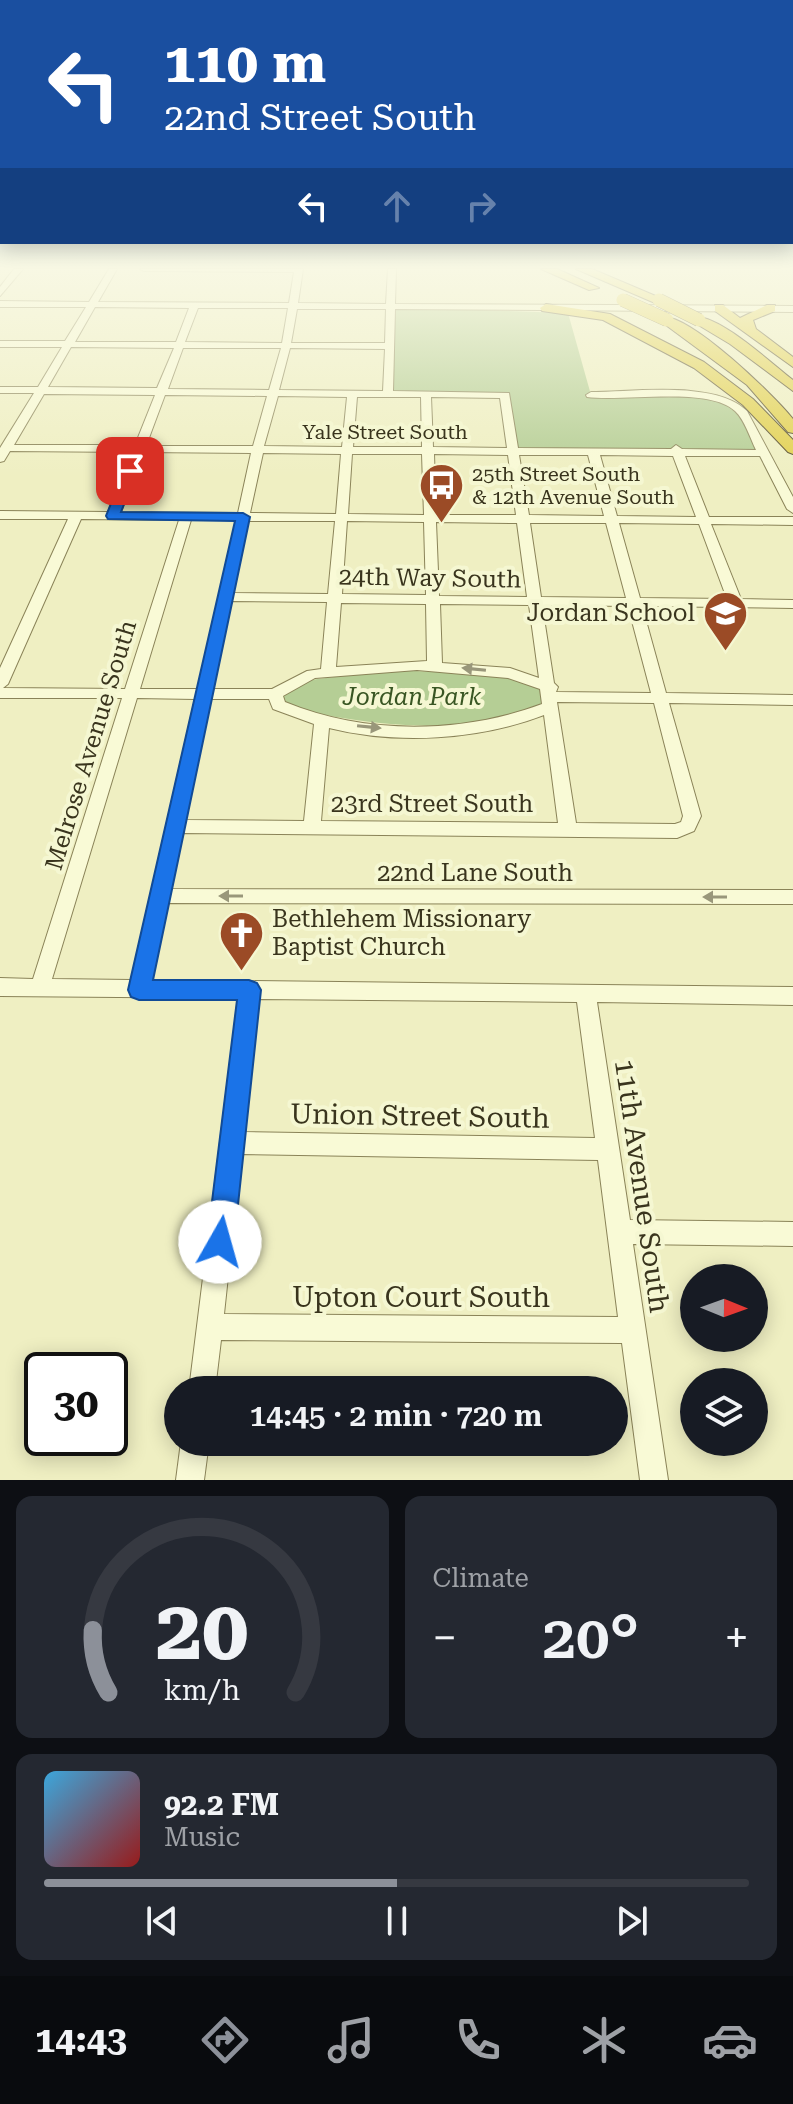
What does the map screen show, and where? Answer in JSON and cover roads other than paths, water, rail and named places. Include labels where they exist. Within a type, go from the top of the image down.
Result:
[{"type":"highway","points":[[648,338],[699,365],[724,383],[748,402],[793,449]]},
{"type":"highway","points":[[694,338],[757,386],[793,429]]},
{"type":"highway","points":[[730,338],[793,387]]},
{"type":"highway","points":[[762,338],[793,363]]},
{"type":"street","points":[[3,453],[72,338]]},
{"type":"street","points":[[113,516],[183,338]]},
{"type":"street","points":[[139,990],[258,449],[287,338]]},
{"type":"street","points":[[388,394],[391,338]]},
{"type":"street","points":[[0,344],[390,346]]},
{"type":"street","points":[[0,390],[505,395],[568,829]]},
{"type":"street","points":[[328,672],[352,394]]},
{"type":"street","points":[[426,394],[435,666]]},
{"type":"street","points":[[591,395],[710,396],[734,403],[742,411],[793,509]]},
{"type":"street","name":"Yale Street South","points":[[3,453],[139,449],[676,450],[764,453]]},
{"type":"street","points":[[676,450],[736,604]]},
{"type":"street","points":[[593,451],[659,697]]},
{"type":"street","points":[[0,515],[793,521]]},
{"type":"street","points":[[0,684],[76,516]]},
{"type":"street","name":"Melrose Avenue South","points":[[40,987],[186,517]]},
{"type":"street","name":"24th Way South","points":[[225,597],[793,604]]},
{"type":"street","points":[[0,693],[275,694],[298,680],[328,672],[435,666],[510,673],[551,697],[793,700]]},
{"type":"street","points":[[275,694],[278,705],[322,721],[375,728],[467,730],[520,720],[551,697]]},
{"type":"street","name":"23rd Street South","points":[[174,826],[677,831],[688,826],[692,816],[659,697]]},
{"type":"street","points":[[312,827],[322,721]]},
{"type":"street","name":"22nd Lane South","points":[[158,896],[793,897]]},
{"type":"street","points":[[0,987],[793,996]]},
{"type":"street","points":[[204,1376],[249,990]]},
{"type":"street","name":"11th Avenue South","points":[[586,994],[654,1480]]},
{"type":"street","name":"Union Street South","points":[[233,1143],[607,1149]]},
{"type":"street","points":[[618,1232],[793,1234]]},
{"type":"street","name":"Upton Court South","points":[[210,1327],[631,1330]]},
{"type":"street","points":[[190,1480],[193,1456]]},
{"type":"place","name":"25th Street South & 12th Avenue South","points":[[441,525]]},
{"type":"place","name":"Jordan School","points":[[726,652]]},
{"type":"place","name":"Bethlehem Missionary Baptist Church","points":[[241,972]]},
{"type":"park label","name":"Jordan Park","points":[[412,697]]}]
